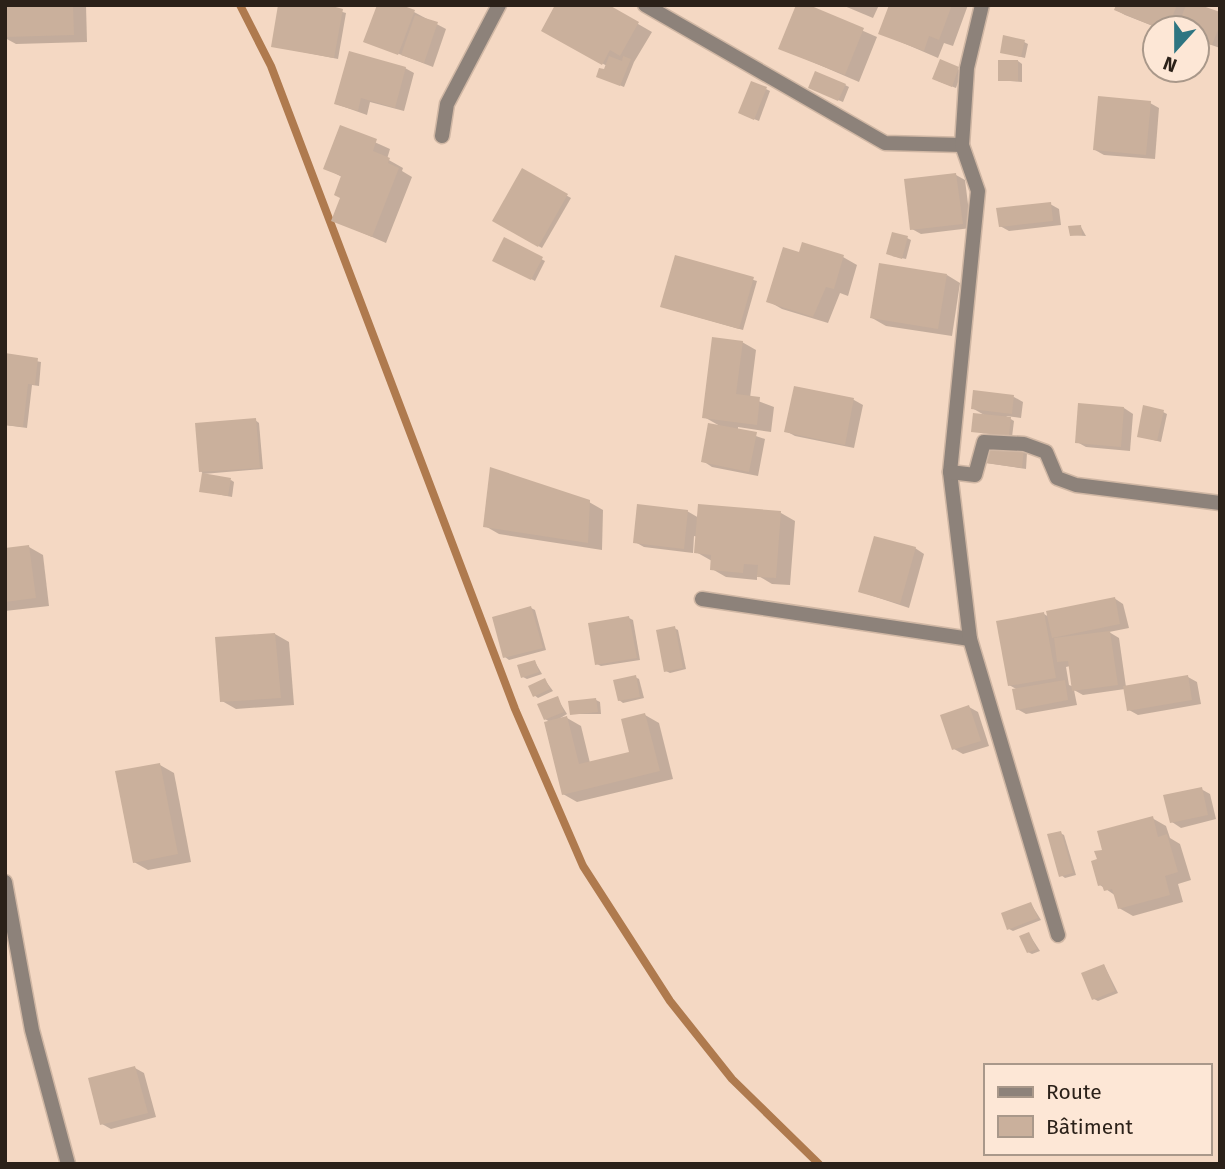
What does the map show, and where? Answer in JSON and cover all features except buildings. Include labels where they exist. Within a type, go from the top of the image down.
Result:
[{"type":"street","points":[[442,136],[447,104],[499,5]]},
{"type":"street","points":[[645,5],[885,143],[962,145]]},
{"type":"street","points":[[982,5],[967,68],[962,145],[978,191],[950,472],[970,639],[1058,935]]},
{"type":"street","points":[[950,472],[975,475],[984,442],[1024,444],[1046,452],[1056,478],[1076,485],[1220,503]]},
{"type":"street","points":[[702,599],[970,639]]},
{"type":"street","points":[[5,881],[32,1030],[61,1126],[68,1164]]},
{"type":"waterway","points":[[240,5],[271,66],[515,709],[583,866],[670,1001],[732,1079],[819,1164]]}]
